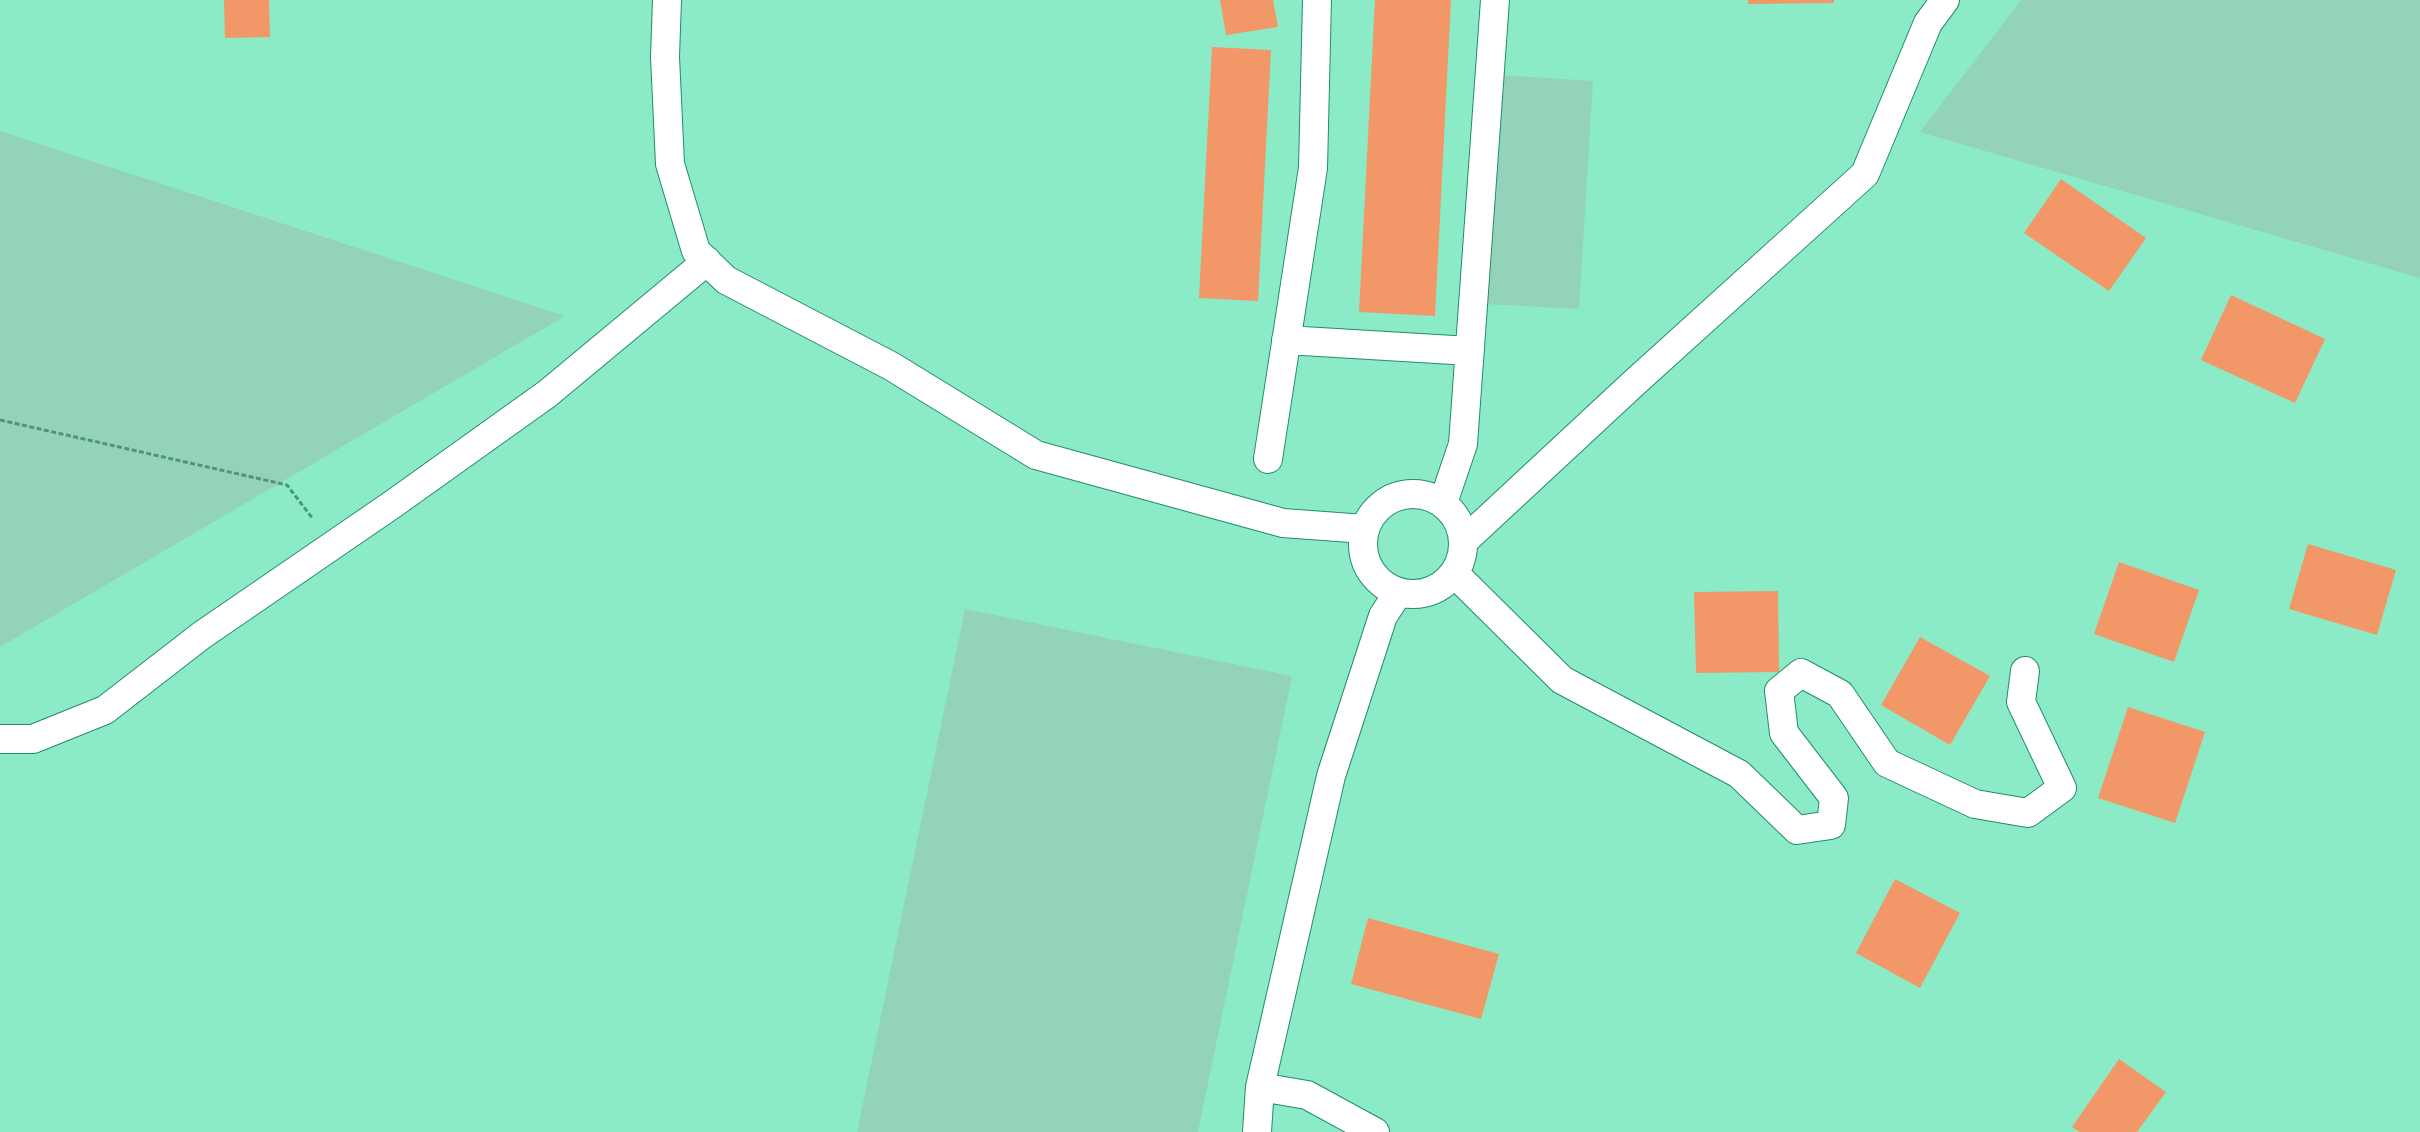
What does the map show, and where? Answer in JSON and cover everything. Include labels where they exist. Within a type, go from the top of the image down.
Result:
[{"type":"street","points":[[666,0],[665,57],[670,164],[696,251],[726,280],[891,366],[1036,455],[1283,523],[1365,529]]},
{"type":"street","points":[[1268,459],[1313,168],[1317,0]]},
{"type":"street","points":[[1443,503],[1463,444],[1495,0]]},
{"type":"street","points":[[1464,542],[1865,174],[1928,23],[1946,0]]},
{"type":"street","points":[[0,739],[33,738],[105,710],[202,635],[547,394],[707,261]]},
{"type":"street","points":[[1286,340],[1470,351]]},
{"type":"street","points":[[1413,494],[1429,496],[1443,503],[1454,515],[1462,529],[1464,542],[1462,560],[1454,574],[1443,585],[1429,593],[1413,595],[1398,593],[1383,585],[1372,574],[1367,564],[1363,544],[1365,529],[1372,515],[1383,503],[1398,496],[1413,494]]},
{"type":"street","points":[[1454,574],[1562,680],[1739,774],[1797,830],[1831,825],[1834,798],[1784,733],[1779,691],[1801,673],[1840,694],[1887,764],[1975,804],[2028,813],[2062,788],[2021,702],[2025,671]]},
{"type":"street","points":[[1257,1132],[1260,1086],[1331,776],[1383,616],[1398,593]]},
{"type":"street","points":[[1260,1086],[1307,1095],[1375,1132]]},
{"type":"path","points":[[0,420],[286,484],[333,545]]},
{"type":"green space","points":[[2021,0],[2420,0],[2420,278],[1920,132]]},
{"type":"green space","points":[[1499,75],[1593,81],[1579,309],[1485,304]]},
{"type":"green space","points":[[0,131],[565,316],[0,647]]},
{"type":"green space","points":[[965,609],[1292,676],[1198,1132],[857,1132]]},
{"type":"building","points":[[224,0],[269,0],[270,37],[225,38]]},
{"type":"building","points":[[1220,0],[1273,0],[1278,27],[1226,35]]},
{"type":"building","points":[[1375,0],[1451,0],[1435,316],[1359,312]]},
{"type":"building","points":[[1748,0],[1834,0],[1834,3],[1748,4]]},
{"type":"building","points":[[1212,47],[1271,50],[1258,301],[1199,298]]},
{"type":"building","points":[[2061,179],[2146,238],[2109,291],[2024,233]]},
{"type":"building","points":[[2231,295],[2325,339],[2295,403],[2201,360]]},
{"type":"building","points":[[2308,544],[2396,570],[2377,635],[2289,609]]},
{"type":"building","points":[[2119,562],[2199,590],[2174,662],[2094,634]]},
{"type":"building","points":[[1778,591],[1779,672],[1696,673],[1694,592]]},
{"type":"building","points":[[1920,637],[1990,676],[1950,745],[1881,705]]},
{"type":"building","points":[[2128,707],[2205,732],[2175,823],[2098,798]]},
{"type":"building","points":[[1895,879],[1960,913],[1920,988],[1856,953]]},
{"type":"building","points":[[1368,918],[1499,954],[1481,1019],[1351,984]]},
{"type":"building","points":[[2119,1059],[2166,1092],[2137,1132],[2080,1132],[2072,1127]]}]
